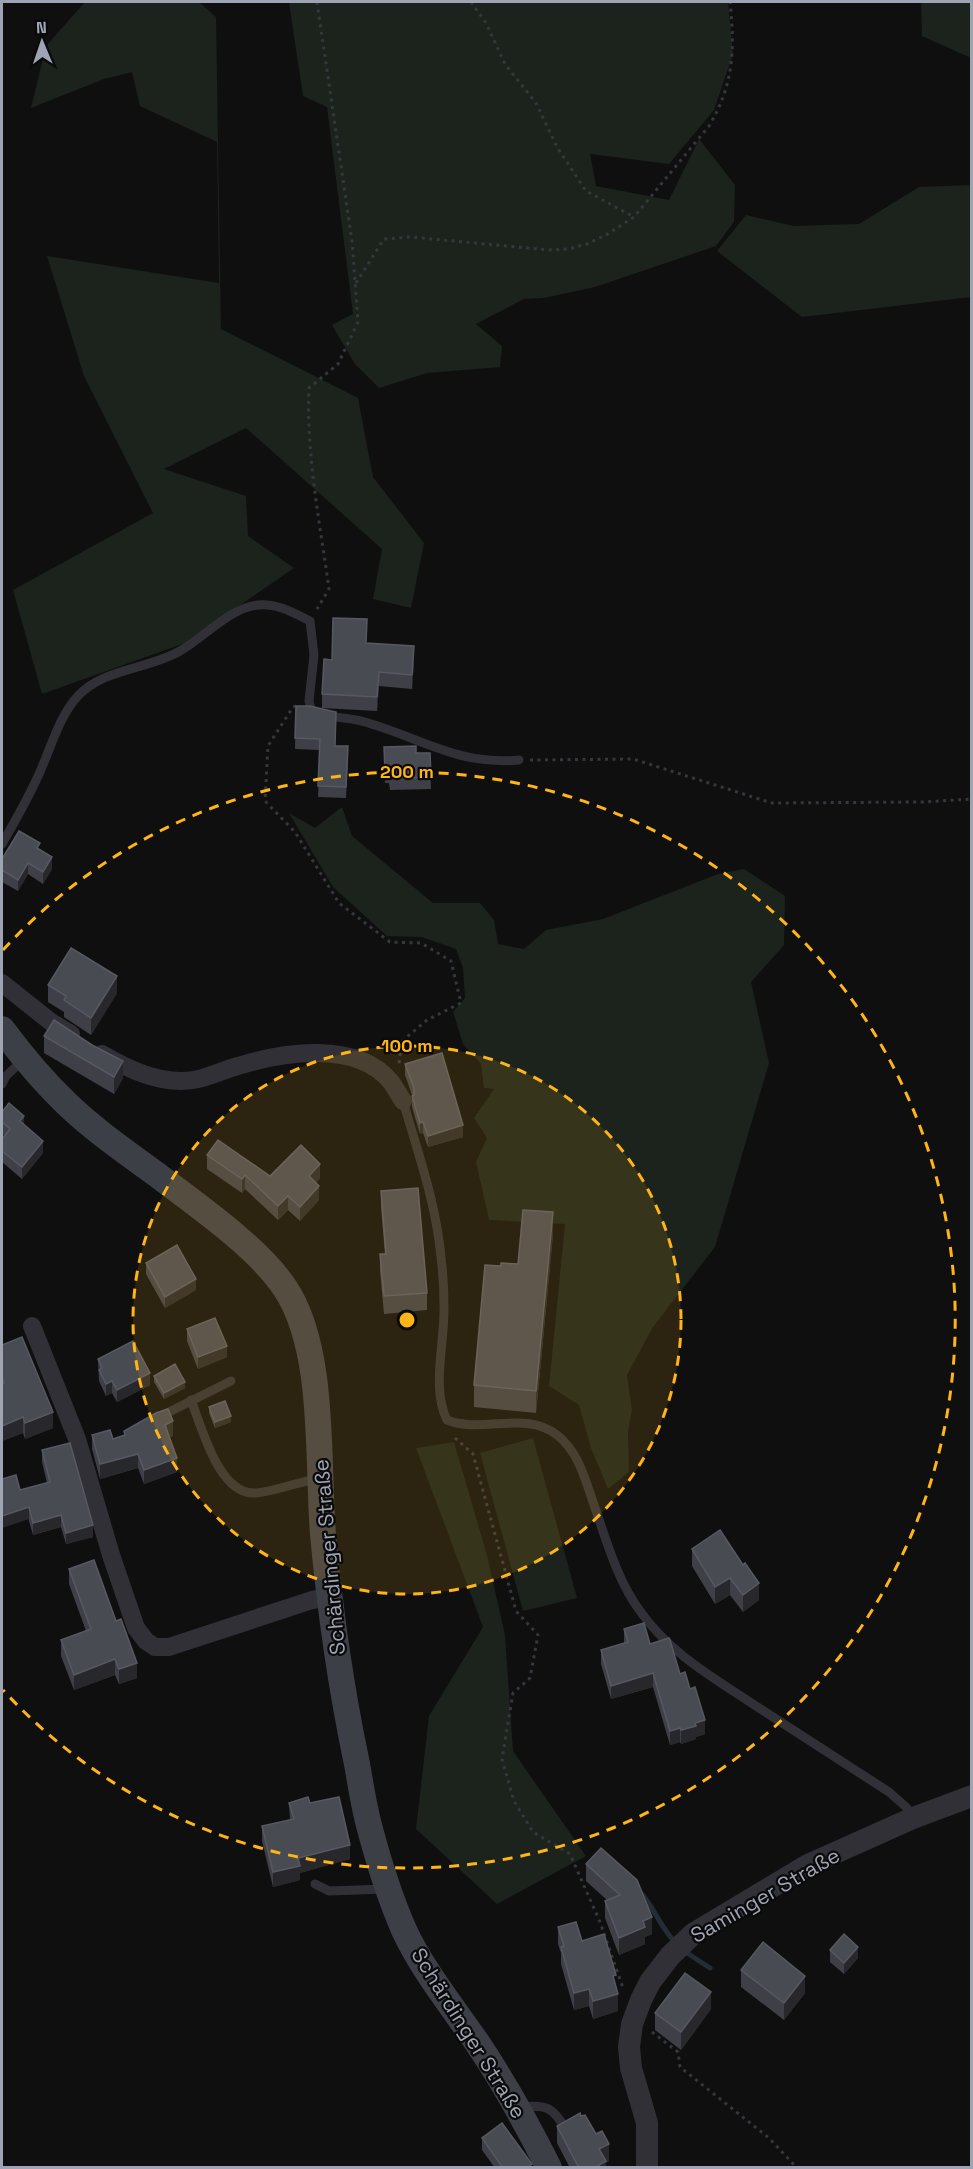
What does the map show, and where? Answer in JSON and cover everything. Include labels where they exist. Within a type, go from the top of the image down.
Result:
[{"type":"main road","name":"Schärdinger Straße","points":[[2,1029],[24,1059],[70,1107],[196,1204],[265,1265],[285,1287],[300,1316],[309,1346],[315,1384],[330,1598],[348,1721],[370,1829],[388,1889],[405,1931],[425,1966],[517,2107],[549,2168]]},
{"type":"street","points":[[2,984],[51,1022],[109,1058],[160,1078],[180,1082],[198,1079],[266,1058],[306,1053],[331,1054],[354,1058],[375,1068],[390,1081],[402,1101]]},
{"type":"street","points":[[32,1326],[77,1439],[111,1555],[136,1628],[146,1641],[155,1647],[169,1647],[312,1600],[330,1598]]},
{"type":"street","name":"Saminger Straße","points":[[647,2168],[647,2123],[631,2068],[629,2047],[634,2019],[650,1982],[669,1956],[693,1934],[808,1864],[913,1818],[972,1796]]},
{"type":"lane","points":[[2,844],[41,771],[67,710],[88,686],[106,677],[178,653],[233,614],[259,605],[286,609],[310,621],[314,655],[309,701],[315,713],[362,722],[463,757],[486,761],[519,760]]},
{"type":"lane","points":[[2,1084],[6,1076],[24,1059]]},
{"type":"lane","points":[[402,1101],[432,1198],[441,1256],[444,1308],[440,1389],[441,1408],[447,1420],[457,1424],[522,1423],[544,1427],[566,1442],[579,1463],[621,1578],[638,1609],[652,1627],[690,1662],[889,1792],[906,1807],[913,1818]]},
{"type":"lane","points":[[154,1419],[231,1381]]},
{"type":"lane","points":[[191,1400],[221,1471],[231,1485],[252,1493],[303,1480],[320,1479]]},
{"type":"lane","points":[[315,1884],[328,1891],[388,1889]]},
{"type":"lane","points":[[517,2107],[535,2105],[554,2111],[567,2131]]},
{"type":"path","points":[[310,621],[328,589],[311,452],[308,414],[309,388],[338,364],[358,322],[340,153],[316,2]]},
{"type":"path","points":[[471,2],[486,23],[505,64],[536,103],[557,147],[586,191],[634,217]]},
{"type":"path","points":[[355,284],[384,239],[411,237],[549,250],[568,249],[597,240],[634,217],[709,126],[719,109],[730,78],[733,58],[730,2]]},
{"type":"path","points":[[309,701],[293,707],[268,746],[264,801],[295,832],[339,903],[390,942],[421,944],[452,961],[461,1003],[427,1020],[401,1042],[398,1057],[399,1068]]},
{"type":"path","points":[[519,760],[633,759],[772,803],[923,802],[972,798]]},
{"type":"path","points":[[441,1408],[443,1426],[473,1454],[516,1611],[538,1635],[530,1678],[513,1693],[507,1721],[502,1759],[514,1801],[533,1832],[570,1854],[600,1922],[634,2019],[678,2052],[680,2067],[769,2138],[797,2168]]},
{"type":"shaded area","points":[[85,2],[199,2],[216,17],[221,329],[358,398],[373,477],[424,543],[411,608],[373,599],[382,549],[246,428],[164,469],[246,496],[248,536],[294,568],[185,643],[42,694],[13,590],[153,513],[84,376],[47,256],[219,283],[217,142],[140,106],[132,72],[104,79],[31,108],[46,46]]},
{"type":"shaded area","points":[[289,2],[728,2],[733,54],[714,110],[669,164],[590,154],[596,186],[669,200],[699,139],[735,185],[734,222],[716,246],[595,287],[544,298],[524,299],[476,324],[502,346],[500,367],[427,373],[379,388],[355,364],[332,325],[353,314],[327,107],[303,96]]},
{"type":"shaded area","points":[[921,2],[971,2],[971,58],[922,36]]},
{"type":"shaded area","points":[[971,185],[971,297],[802,317],[717,251],[746,215],[794,226],[859,224],[919,187]]},
{"type":"shaded area","points":[[342,807],[352,836],[433,903],[480,903],[494,920],[498,944],[524,949],[546,930],[603,919],[718,874],[744,869],[785,896],[784,945],[751,982],[769,1063],[715,1247],[653,1327],[627,1375],[632,1410],[628,1432],[629,1472],[608,1489],[591,1448],[579,1405],[549,1386],[565,1224],[489,1220],[476,1162],[487,1138],[474,1118],[494,1089],[484,1088],[481,1064],[463,1044],[453,1012],[465,998],[463,968],[456,949],[422,937],[387,936],[333,887],[289,813],[315,828]]},
{"type":"shaded area","points":[[533,1438],[577,1598],[523,1611],[480,1453]]},
{"type":"shaded area","points":[[454,1442],[487,1555],[505,1635],[513,1751],[586,1856],[497,1904],[416,1829],[429,1716],[483,1627],[416,1448]]},
{"type":"building","points":[[333,618],[367,619],[366,643],[414,646],[412,675],[379,672],[377,697],[322,694],[324,659],[332,660]]},
{"type":"building","points":[[296,706],[310,706],[336,712],[335,746],[348,746],[346,787],[318,786],[320,739],[295,738]]},
{"type":"building","points":[[416,746],[416,753],[430,753],[431,777],[390,778],[389,771],[385,771],[384,747]]},
{"type":"building","points":[[19,831],[40,843],[37,848],[52,857],[43,872],[28,863],[18,880],[2,870],[2,859]]},
{"type":"building","points":[[71,948],[117,976],[91,1018],[64,1000],[66,996],[48,985]]},
{"type":"building","points":[[54,1020],[92,1045],[123,1061],[114,1077],[44,1036]]},
{"type":"building","points":[[442,1053],[463,1125],[428,1136],[423,1122],[420,1123],[412,1096],[414,1088],[405,1064]]},
{"type":"building","points":[[9,1103],[24,1116],[20,1121],[43,1141],[22,1167],[2,1151],[2,1139],[10,1129],[2,1122],[2,1112]]},
{"type":"building","points":[[218,1140],[270,1176],[301,1145],[320,1164],[309,1176],[319,1186],[300,1207],[288,1196],[278,1206],[245,1175],[242,1179],[207,1155]]},
{"type":"building","points":[[418,1188],[427,1293],[384,1296],[380,1254],[386,1254],[381,1191]]},
{"type":"building","points":[[523,1210],[553,1212],[536,1391],[474,1385],[485,1265],[518,1264]]},
{"type":"building","points":[[177,1245],[196,1279],[165,1297],[146,1263]]},
{"type":"building","points":[[215,1318],[227,1346],[198,1357],[187,1329]]},
{"type":"building","points":[[22,1337],[53,1412],[25,1423],[23,1417],[2,1426],[2,1384],[4,1383],[2,1345]]},
{"type":"building","points":[[133,1341],[150,1373],[117,1390],[112,1381],[106,1384],[99,1370],[102,1368],[98,1359]]},
{"type":"building","points":[[175,1364],[185,1382],[164,1393],[154,1376]]},
{"type":"building","points":[[225,1401],[231,1416],[215,1422],[209,1407]]},
{"type":"building","points":[[168,1409],[173,1421],[165,1425],[177,1458],[144,1470],[138,1454],[100,1464],[92,1435],[110,1430],[113,1439],[125,1435],[124,1431]]},
{"type":"building","points":[[70,1443],[93,1525],[66,1533],[61,1515],[33,1523],[29,1507],[2,1516],[2,1479],[16,1475],[20,1490],[50,1482],[42,1450]]},
{"type":"building","points":[[720,1530],[743,1565],[745,1563],[759,1583],[743,1595],[730,1578],[715,1587],[692,1549]]},
{"type":"building","points":[[94,1560],[116,1621],[121,1619],[137,1663],[119,1669],[115,1659],[74,1675],[61,1640],[91,1629],[69,1569]]},
{"type":"building","points":[[644,1623],[650,1644],[669,1638],[680,1674],[685,1672],[690,1689],[695,1687],[705,1720],[695,1723],[696,1726],[670,1731],[653,1673],[611,1686],[601,1650],[628,1642],[624,1629]]},
{"type":"building","points":[[308,1797],[310,1803],[339,1797],[350,1845],[298,1858],[300,1866],[273,1872],[262,1826],[294,1819],[289,1803]]},
{"type":"building","points":[[601,1848],[637,1880],[652,1917],[643,1921],[645,1927],[619,1938],[605,1901],[620,1895],[586,1864]]},
{"type":"building","points":[[576,1922],[582,1941],[604,1934],[616,1975],[613,1976],[618,1994],[593,2001],[589,1989],[574,1993],[558,1927]]},
{"type":"building","points":[[844,1934],[858,1947],[844,1963],[830,1950]]},
{"type":"building","points":[[763,1942],[805,1976],[784,2003],[741,1970]]},
{"type":"building","points":[[685,1973],[711,1992],[681,2032],[655,2013]]},
{"type":"building","points":[[580,2113],[581,2116],[585,2115],[596,2134],[602,2131],[609,2144],[599,2149],[606,2161],[594,2168],[579,2168],[557,2126]]},
{"type":"building","points":[[502,2123],[532,2164],[527,2168],[503,2168],[482,2138]]},
{"type":"waterway","points":[[641,1893],[675,1942]]},
{"type":"waterway","points":[[684,1951],[710,1968]]}]
